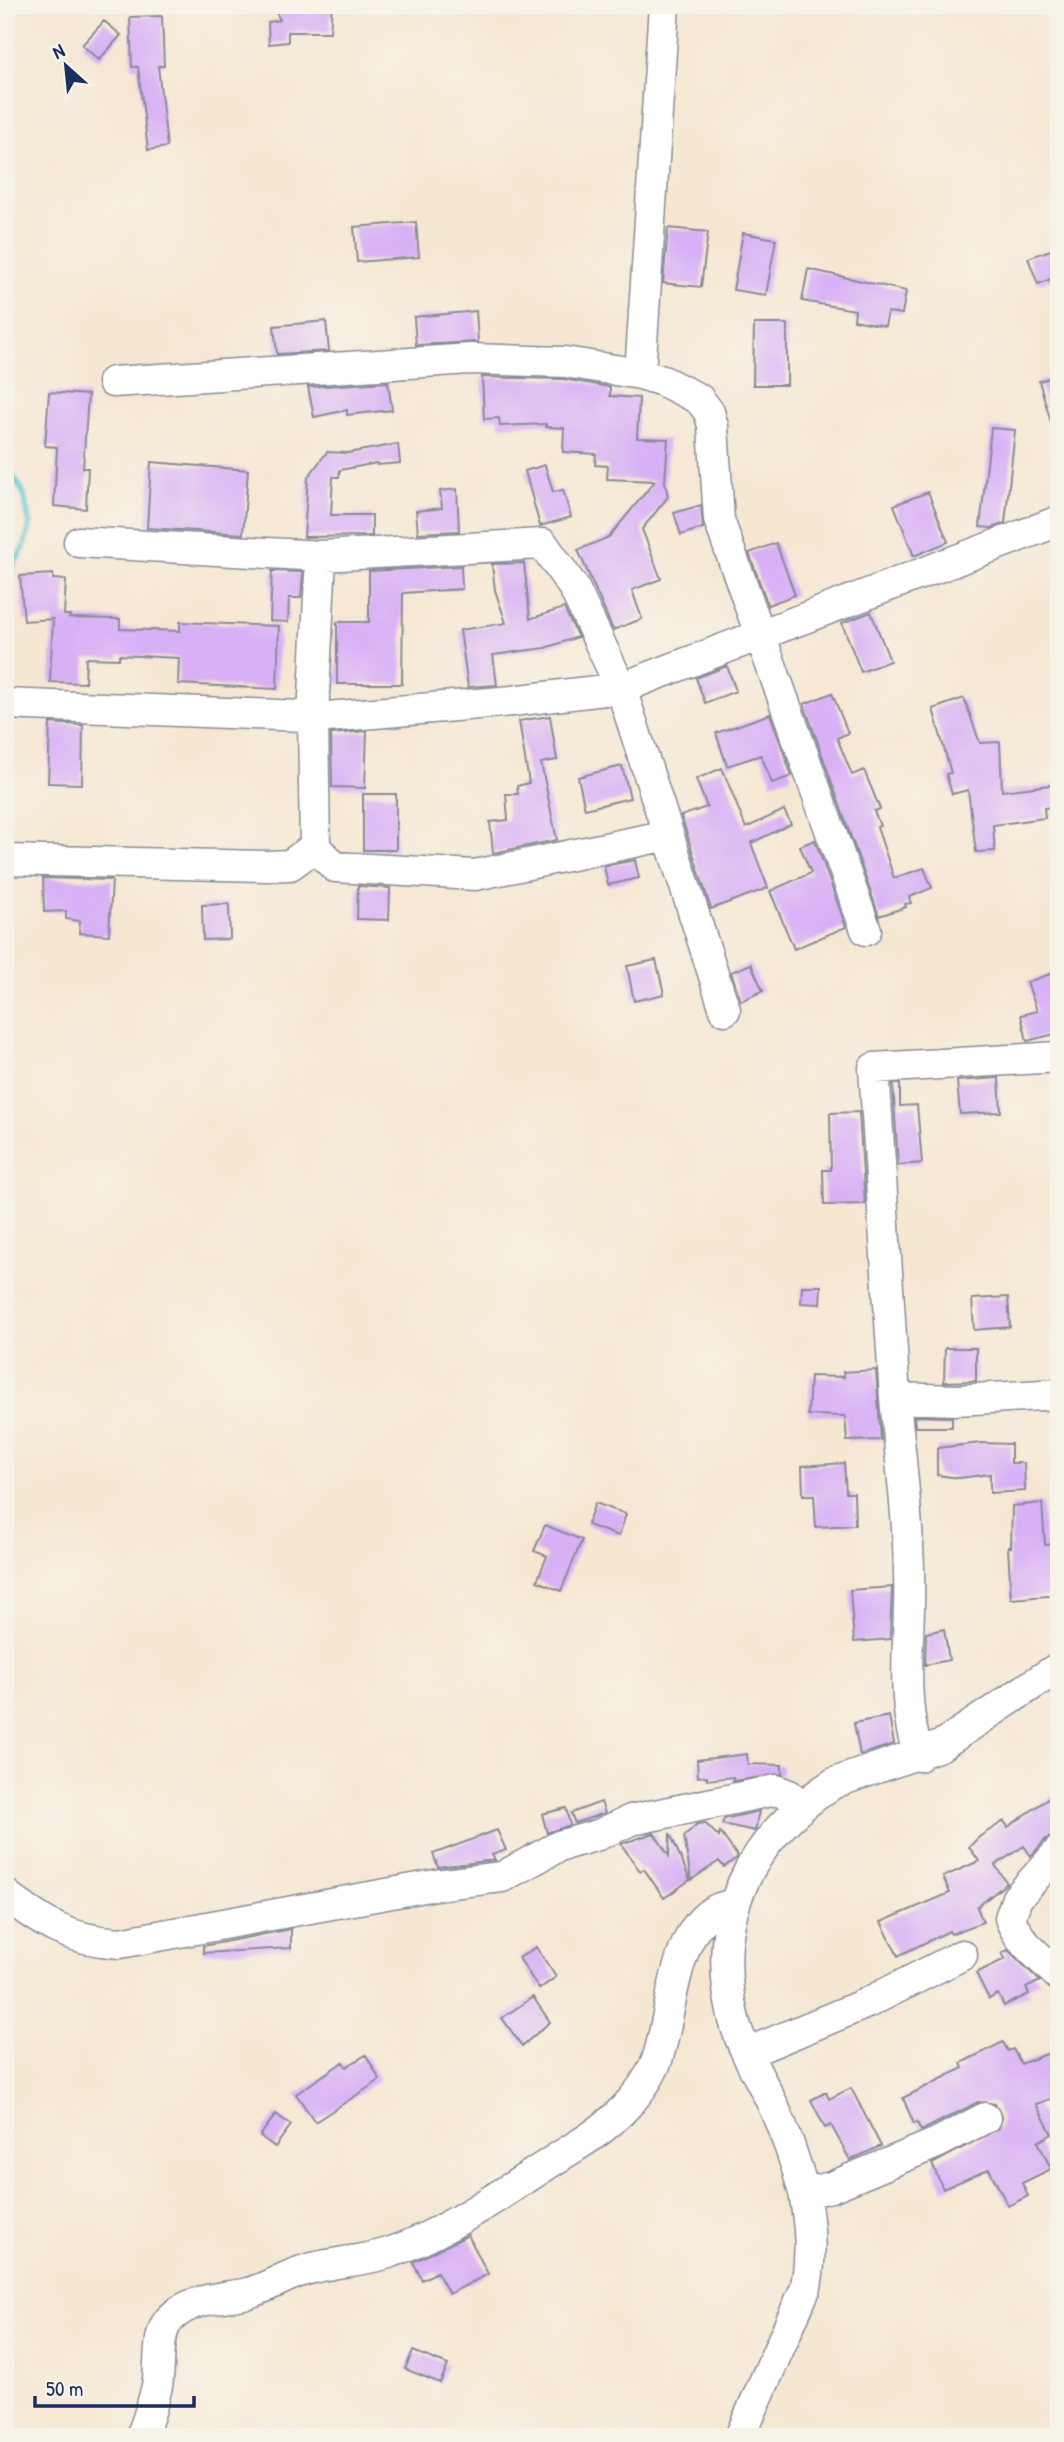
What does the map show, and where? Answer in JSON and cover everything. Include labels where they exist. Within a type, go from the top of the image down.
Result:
[{"type":"street","points":[[640,374],[663,5]]},
{"type":"street","points":[[113,382],[471,359],[565,362],[640,374],[699,399],[709,412],[719,520],[866,930]]},
{"type":"street","points":[[5,704],[313,716],[512,701],[621,688],[1059,520]]},
{"type":"street","points":[[79,542],[321,556],[543,544],[574,588],[621,688],[725,1010]]},
{"type":"street","points":[[321,556],[313,716],[315,847],[335,867],[475,875],[668,835]]},
{"type":"street","points":[[5,860],[290,865],[315,847]]},
{"type":"street","points":[[919,1756],[910,1723],[905,1647],[909,1608],[907,1561],[874,1068],[1059,1056]]},
{"type":"street","points":[[895,1398],[956,1400],[1059,1394]]},
{"type":"street","points":[[740,2437],[806,2287],[810,2263],[810,2230],[804,2193],[790,2146],[735,2022],[729,1993],[729,1936],[734,1905],[755,1856],[802,1806],[834,1783],[919,1756],[967,1731],[1059,1667]]},
{"type":"street","points":[[5,1894],[51,1927],[75,1938],[120,1942],[435,1885],[502,1877],[559,1846],[665,1811],[776,1790],[789,1795],[802,1806]]},
{"type":"street","points":[[1059,1851],[1017,1898],[1010,1918],[1014,1930],[1026,1946],[1059,1976]]},
{"type":"street","points":[[141,2437],[157,2387],[162,2336],[167,2322],[176,2313],[191,2304],[258,2289],[301,2271],[388,2253],[419,2239],[580,2144],[627,2106],[655,2065],[671,1989],[698,1925],[713,1911],[734,1905]]},
{"type":"street","points":[[747,2053],[867,2003],[962,1955]]},
{"type":"street","points":[[804,2193],[831,2187],[937,2143],[985,2118]]},
{"type":"building","points":[[272,5],[332,5],[330,32],[288,32],[288,42],[269,44],[268,22],[280,20]]},
{"type":"building","points":[[162,16],[164,66],[158,66],[167,147],[148,150],[138,67],[132,67],[130,17]]},
{"type":"building","points":[[104,21],[121,35],[99,60],[82,45]]},
{"type":"building","points":[[416,222],[419,257],[357,262],[354,227]]},
{"type":"building","points":[[668,228],[708,232],[701,287],[663,283]]},
{"type":"building","points":[[743,233],[776,239],[766,295],[733,290]]},
{"type":"building","points":[[1059,247],[1059,276],[1038,284],[1028,258]]},
{"type":"building","points":[[808,269],[906,291],[902,314],[888,312],[885,326],[854,320],[855,310],[802,301]]},
{"type":"building","points":[[476,311],[478,342],[416,345],[414,317]]},
{"type":"building","points":[[326,321],[329,351],[277,354],[274,326]]},
{"type":"building","points":[[754,324],[787,324],[787,385],[753,385]]},
{"type":"building","points":[[1059,375],[1059,431],[1054,432],[1039,381]]},
{"type":"building","points":[[482,377],[563,379],[610,387],[610,396],[639,398],[637,438],[668,439],[665,482],[668,497],[642,529],[661,579],[632,590],[642,619],[613,630],[578,550],[609,537],[655,481],[607,479],[608,466],[595,465],[596,454],[563,452],[564,428],[546,427],[546,424],[500,426],[499,418],[484,419]]},
{"type":"building","points":[[388,382],[392,410],[347,415],[347,410],[314,417],[308,387]]},
{"type":"building","points":[[49,392],[88,395],[83,468],[88,468],[86,509],[54,506],[57,447],[45,446]]},
{"type":"building","points":[[991,428],[1015,430],[1005,523],[992,528],[980,527]]},
{"type":"building","points":[[398,444],[400,463],[377,463],[340,470],[339,477],[333,477],[331,515],[372,515],[372,536],[304,537],[308,477],[327,452],[348,453]]},
{"type":"building","points":[[151,462],[248,470],[243,534],[147,528]]},
{"type":"building","points":[[545,465],[553,492],[563,490],[571,517],[540,526],[525,471]]},
{"type":"building","points":[[457,489],[459,531],[418,533],[416,511],[442,508],[440,491]]},
{"type":"building","points":[[928,492],[948,542],[914,556],[894,505]]},
{"type":"building","points":[[701,505],[703,528],[681,535],[674,513]]},
{"type":"building","points":[[776,543],[795,595],[768,605],[749,553]]},
{"type":"building","points":[[524,563],[530,619],[564,608],[578,637],[545,648],[493,655],[497,685],[468,687],[460,630],[506,623],[495,590],[492,564]]},
{"type":"building","points":[[461,566],[462,589],[403,593],[402,684],[337,684],[337,622],[369,622],[369,571]]},
{"type":"building","points":[[272,571],[303,572],[301,598],[289,598],[288,622],[270,621]]},
{"type":"building","points":[[53,574],[53,579],[66,580],[64,615],[70,615],[69,618],[120,619],[120,629],[180,631],[180,622],[279,626],[277,689],[178,684],[179,658],[119,655],[119,659],[86,658],[85,683],[50,682],[53,619],[24,621],[20,576]]},
{"type":"building","points":[[871,612],[890,661],[861,672],[842,623]]},
{"type":"building","points":[[727,666],[736,691],[705,703],[696,678]]},
{"type":"building","points":[[832,693],[848,733],[837,738],[852,775],[864,770],[880,809],[874,811],[880,826],[877,827],[894,878],[924,868],[932,888],[909,897],[911,903],[905,904],[906,907],[879,916],[804,704]]},
{"type":"building","points":[[964,698],[980,743],[1000,742],[1002,791],[1059,784],[1059,806],[1044,808],[1045,818],[993,825],[995,851],[976,852],[968,790],[952,794],[946,774],[951,773],[933,709]]},
{"type":"building","points":[[770,714],[792,776],[772,783],[761,755],[727,766],[716,733]]},
{"type":"building","points":[[550,716],[557,760],[541,763],[557,840],[493,853],[490,822],[508,820],[506,794],[518,794],[517,786],[529,783],[519,721]]},
{"type":"building","points":[[50,723],[83,725],[82,784],[48,783]]},
{"type":"building","points":[[367,731],[365,788],[332,787],[331,734]]},
{"type":"building","points":[[622,766],[630,798],[585,809],[578,777]]},
{"type":"building","points":[[722,768],[746,828],[784,810],[791,824],[751,843],[768,888],[711,909],[681,816],[707,807],[696,779]]},
{"type":"building","points":[[363,794],[396,794],[396,850],[363,850]]},
{"type":"building","points":[[815,840],[846,927],[794,949],[770,891],[811,873],[800,846]]},
{"type":"building","points":[[635,860],[639,878],[608,885],[604,866]]},
{"type":"building","points":[[43,878],[112,880],[109,935],[79,933],[80,921],[66,919],[66,911],[44,912]]},
{"type":"building","points":[[358,886],[390,888],[389,920],[357,919]]},
{"type":"building","points":[[229,904],[230,939],[203,940],[202,905]]},
{"type":"building","points":[[656,960],[664,994],[634,1001],[627,966]]},
{"type":"building","points":[[751,964],[763,991],[741,1001],[731,972]]},
{"type":"building","points":[[1059,971],[1059,1033],[1027,1041],[1021,1015],[1037,1011],[1027,982]]},
{"type":"building","points":[[999,1078],[1001,1112],[960,1114],[957,1081]]},
{"type":"building","points":[[893,1084],[900,1084],[900,1106],[917,1105],[922,1163],[898,1165]]},
{"type":"building","points":[[859,1112],[865,1204],[824,1205],[823,1170],[831,1170],[830,1113]]},
{"type":"building","points":[[802,1286],[821,1286],[820,1304],[801,1303]]},
{"type":"building","points":[[1008,1297],[1010,1327],[974,1330],[972,1299]]},
{"type":"building","points":[[945,1348],[976,1348],[976,1381],[944,1382]]},
{"type":"building","points":[[876,1370],[881,1440],[847,1441],[845,1416],[808,1415],[810,1376],[844,1377],[843,1372]]},
{"type":"building","points":[[914,1416],[952,1417],[952,1427],[915,1427]]},
{"type":"building","points":[[981,1443],[1011,1444],[1011,1463],[1024,1463],[1025,1491],[990,1493],[990,1474],[960,1478],[937,1475],[937,1448]]},
{"type":"building","points":[[844,1463],[846,1493],[854,1493],[855,1525],[816,1527],[814,1495],[803,1495],[802,1466]]},
{"type":"building","points":[[595,1503],[626,1514],[619,1536],[587,1525]]},
{"type":"building","points":[[1042,1503],[1045,1545],[1059,1544],[1059,1595],[1011,1599],[1008,1547],[1011,1547],[1012,1506]]},
{"type":"building","points":[[545,1525],[582,1540],[561,1591],[537,1581],[547,1556],[534,1551]]},
{"type":"building","points":[[892,1587],[890,1639],[854,1642],[850,1590]]},
{"type":"building","points":[[944,1629],[949,1660],[925,1665],[926,1633]]},
{"type":"building","points":[[889,1716],[894,1744],[860,1755],[854,1723]]},
{"type":"building","points":[[747,1754],[748,1764],[782,1765],[782,1774],[733,1781],[733,1777],[707,1780],[707,1776],[698,1777],[697,1760]]},
{"type":"building","points":[[1059,1791],[1059,1834],[1046,1839],[1031,1856],[1024,1846],[995,1865],[1007,1883],[977,1907],[983,1922],[951,1934],[949,1931],[898,1956],[881,1922],[950,1893],[943,1877],[979,1861],[969,1847],[979,1837],[1004,1821],[1008,1827]]},
{"type":"building","points":[[601,1802],[605,1813],[575,1823],[571,1813]]},
{"type":"building","points":[[566,1808],[570,1825],[547,1833],[542,1814]]},
{"type":"building","points":[[759,1811],[755,1831],[722,1824],[724,1819]]},
{"type":"building","points":[[705,1823],[719,1837],[720,1832],[738,1857],[724,1867],[719,1861],[691,1880],[684,1836],[697,1824]]},
{"type":"building","points":[[497,1830],[506,1850],[492,1855],[495,1860],[438,1867],[433,1854]]},
{"type":"building","points":[[654,1833],[669,1856],[670,1833],[690,1880],[664,1898],[644,1869],[640,1871],[621,1844]]},
{"type":"building","points":[[291,1929],[291,1948],[203,1953],[203,1946]]},
{"type":"building","points":[[536,1947],[556,1977],[539,1989],[519,1958]]},
{"type":"building","points":[[1008,1950],[1040,1981],[1026,1988],[1029,1994],[1004,2006],[998,1994],[989,1999],[976,1973],[1005,1959],[1002,1953]]},
{"type":"building","points":[[533,1997],[550,2022],[522,2046],[502,2018]]},
{"type":"building","points":[[1003,2042],[1008,2051],[1013,2049],[1021,2064],[1059,2049],[1059,2096],[1036,2104],[1052,2134],[1038,2142],[1051,2169],[1022,2183],[1028,2196],[1008,2206],[989,2169],[943,2189],[932,2164],[999,2128],[1002,2118],[995,2104],[978,2102],[921,2131],[917,2122],[914,2124],[903,2098],[963,2068],[961,2063]]},
{"type":"building","points":[[366,2055],[380,2080],[315,2122],[296,2094],[343,2062],[346,2067]]},
{"type":"building","points":[[851,2088],[881,2146],[850,2160],[831,2125],[825,2128],[811,2100],[826,2092],[829,2099]]},
{"type":"building","points":[[276,2114],[291,2125],[275,2147],[260,2136]]},
{"type":"building","points":[[468,2235],[488,2274],[449,2294],[437,2272],[422,2280],[413,2262]]},
{"type":"building","points":[[413,2351],[448,2365],[440,2383],[405,2369]]},
{"type":"waterway","points":[[5,463],[23,492],[30,525],[24,547],[11,569],[5,601]]}]
